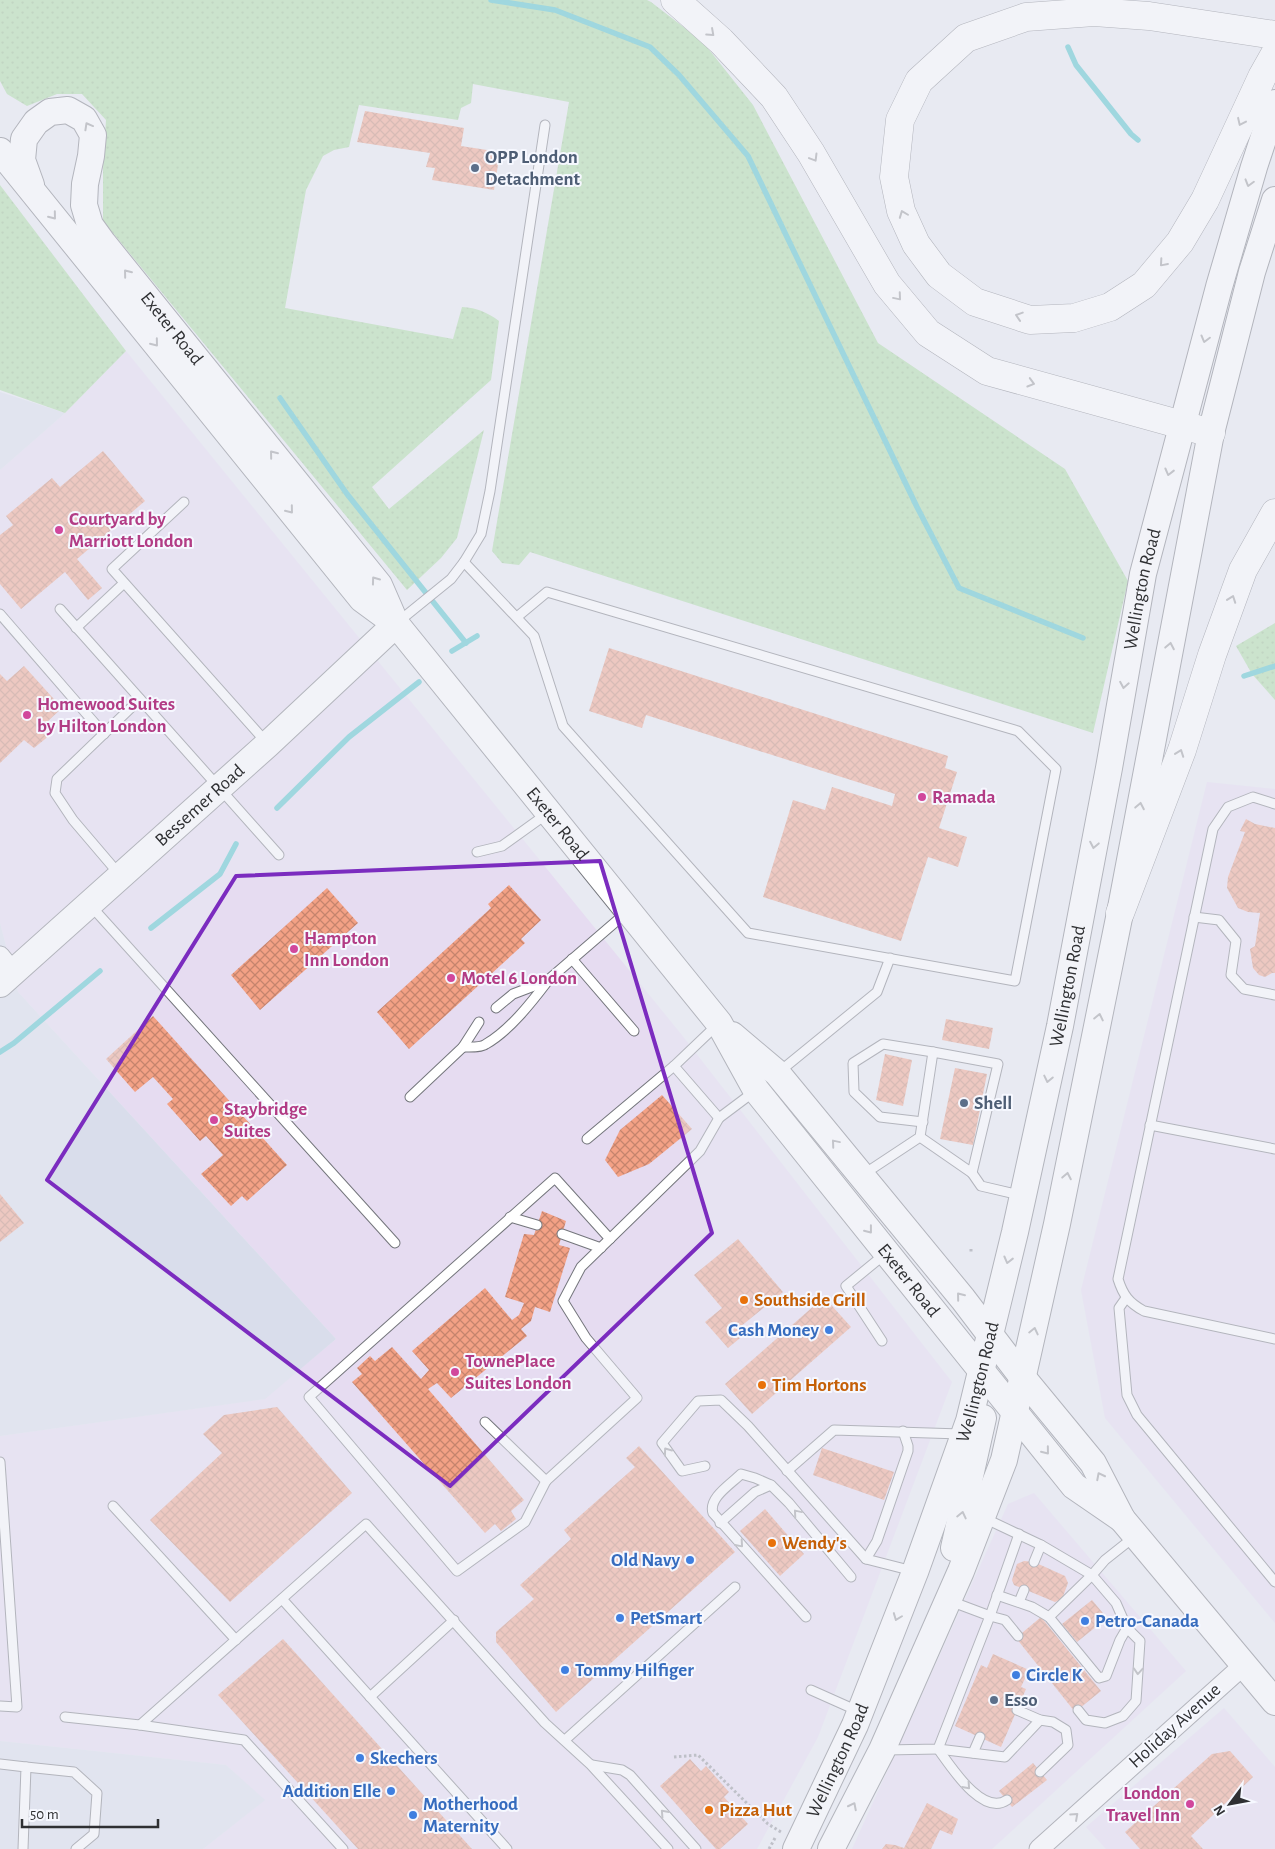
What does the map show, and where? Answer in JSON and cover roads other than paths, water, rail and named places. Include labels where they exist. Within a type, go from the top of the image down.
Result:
[{"type":"highway","points":[[675,0],[721,41],[774,97],[811,153],[887,284],[928,333],[987,371],[1211,433]]},
{"type":"highway","points":[[1275,35],[1149,16],[1094,12],[1026,17],[966,38],[919,81],[900,120],[894,177],[901,211],[916,244],[939,275],[975,302],[1030,320],[1074,318],[1110,307],[1144,285],[1180,242],[1205,200],[1262,77],[1275,54]]},
{"type":"highway","points":[[1120,913],[1182,750],[1212,655],[1243,570],[1275,513]]},
{"type":"main road","name":"Wellington Road","points":[[798,1845],[860,1712],[915,1572],[985,1375],[990,1335],[1023,1196],[1063,1008],[1109,768],[1143,574],[1182,425],[1254,167],[1275,103]]},
{"type":"main road","name":"Exeter Road","points":[[34,192],[22,160],[24,139],[36,122],[50,112],[68,110],[84,118],[93,135],[84,198],[84,205],[90,224],[103,243],[379,585],[396,624]]},
{"type":"main road","name":"Exeter Road","points":[[0,151],[362,599],[396,624],[627,912],[719,1023],[777,1074],[862,1176],[963,1299],[1023,1378],[1093,1463],[1129,1527],[1275,1702]]},
{"type":"main road","name":"Wellington Road","points":[[831,1849],[882,1750],[948,1600],[1004,1460],[1057,1224],[1120,913],[1211,433],[1252,272],[1275,200]]},
{"type":"main road","name":"Bessemer Road","points":[[4,971],[90,904],[268,744],[396,624]]},
{"type":"main road","name":"Exeter Road","points":[[719,1023],[756,1090],[1074,1486],[1129,1527]]},
{"type":"main road","points":[[934,1630],[973,1468],[985,1375]]},
{"type":"street","name":"Holiday Avenue","points":[[1039,1849],[1244,1664]]},
{"type":"lane","points":[[396,624],[451,580],[481,534],[490,491],[545,124]]},
{"type":"lane","points":[[184,502],[112,570],[268,744]]},
{"type":"lane","points":[[464,562],[516,617],[534,636],[563,726],[748,933],[1015,981],[1056,769],[1018,731],[547,592],[516,617]]},
{"type":"lane","points":[[76,628],[124,583]]},
{"type":"lane","points":[[60,609],[279,855]]},
{"type":"lane","points":[[0,614],[104,734]]},
{"type":"lane","points":[[121,876],[73,820],[55,793],[57,779],[140,700]]},
{"type":"lane","points":[[1275,804],[1253,797],[1228,808],[1213,830],[1118,1278],[1122,1293],[1131,1304],[1144,1311],[1275,1339]]},
{"type":"lane","points":[[478,852],[502,846],[548,813]]},
{"type":"lane","points":[[90,904],[395,1243]]},
{"type":"lane","points":[[463,1047],[485,1046],[515,1021],[547,981],[627,912]]},
{"type":"lane","points":[[1194,917],[1219,920],[1236,941],[1231,975],[1244,989],[1275,995]]},
{"type":"lane","points":[[777,1074],[877,992],[890,958]]},
{"type":"lane","points":[[572,960],[634,1032]]},
{"type":"lane","points":[[496,1008],[513,994],[547,981]]},
{"type":"lane","points":[[410,1097],[463,1047],[479,1022]]},
{"type":"lane","points":[[587,1139],[674,1066],[719,1023]]},
{"type":"lane","points":[[922,1122],[880,1117],[854,1092],[853,1063],[883,1044],[998,1064],[972,1173]]},
{"type":"lane","points":[[862,1176],[920,1137],[933,1052]]},
{"type":"lane","points":[[674,1066],[718,1118]]},
{"type":"lane","points":[[610,1240],[554,1178],[309,1396],[457,1571],[525,1522],[546,1481],[637,1398],[586,1338],[563,1301],[581,1267],[610,1240],[700,1151],[718,1118],[756,1090]]},
{"type":"lane","points":[[1150,1125],[1275,1149]]},
{"type":"lane","points":[[920,1137],[972,1173],[980,1186],[1023,1196]]},
{"type":"lane","points":[[510,1217],[537,1225]]},
{"type":"lane","points":[[562,1234],[601,1248]]},
{"type":"lane","points":[[882,1340],[846,1286],[887,1252]]},
{"type":"lane","points":[[1126,1298],[1119,1308],[1127,1395],[1137,1416],[1275,1582]]},
{"type":"lane","points":[[705,1466],[682,1471],[662,1443],[698,1401],[721,1400],[748,1426],[866,1559],[915,1572]]},
{"type":"lane","points":[[485,1422],[546,1481]]},
{"type":"lane","points":[[787,1471],[834,1430],[964,1434]]},
{"type":"lane","points":[[866,1559],[877,1541],[908,1451],[903,1431]]},
{"type":"lane","points":[[0,1462],[17,1707],[0,1706]]},
{"type":"lane","points":[[806,1617],[713,1513],[712,1504],[716,1498],[741,1474],[771,1485],[789,1503],[851,1578]]},
{"type":"lane","points":[[720,1523],[755,1492],[771,1485]]},
{"type":"lane","points":[[113,1506],[236,1640]]},
{"type":"lane","points":[[981,1516],[1041,1545],[1092,1575],[1116,1603],[1127,1628],[1140,1641],[1136,1701],[1123,1716],[1104,1723],[1086,1720],[1078,1710]]},
{"type":"lane","points":[[140,1726],[366,1524],[546,1723],[591,1764],[668,1849]]},
{"type":"lane","points":[[1049,1617],[1092,1575],[1129,1527]]},
{"type":"lane","points":[[938,1749],[967,1686],[1019,1534]]},
{"type":"lane","points":[[1034,1562],[1041,1545]]},
{"type":"lane","points":[[565,1740],[735,1587]]},
{"type":"lane","points":[[1019,1602],[1024,1590]]},
{"type":"lane","points":[[997,1595],[1032,1607],[1049,1617],[1098,1678],[1106,1676],[1120,1640],[1127,1628]]},
{"type":"lane","points":[[282,1599],[506,1849]]},
{"type":"lane","points":[[948,1600],[1005,1620],[1018,1636]]},
{"type":"lane","points":[[370,1697],[454,1620]]},
{"type":"lane","points":[[811,1690],[860,1712]]},
{"type":"lane","points":[[1017,1710],[1040,1720],[1053,1722],[1066,1730],[1068,1745],[1040,1772]]},
{"type":"lane","points":[[65,1717],[244,1740],[342,1849]]},
{"type":"lane","points":[[882,1750],[938,1749],[1005,1757],[1040,1720]]},
{"type":"lane","points":[[973,1753],[980,1737]]},
{"type":"lane","points":[[938,1749],[978,1798],[996,1804],[1007,1800]]},
{"type":"lane","points":[[0,1764],[74,1772],[97,1793],[94,1834],[76,1849]]},
{"type":"lane","points":[[591,1764],[622,1770],[630,1775],[696,1849]]},
{"type":"lane","points":[[23,1849],[26,1767]]},
{"type":"waterway","points":[[491,0],[555,10],[650,47],[679,75],[748,156],[917,507],[959,588],[1083,638]]},
{"type":"waterway","points":[[1068,47],[1076,65],[1131,134],[1138,140]]},
{"type":"waterway","points":[[280,398],[347,494],[466,643]]},
{"type":"waterway","points":[[452,651],[477,636]]},
{"type":"waterway","points":[[1244,676],[1275,666]]},
{"type":"waterway","points":[[277,808],[349,737],[419,682]]},
{"type":"waterway","points":[[151,928],[220,874],[236,844]]},
{"type":"waterway","points":[[0,1052],[14,1043],[100,971]]},
{"type":"place","name":"OPP London Detachment","points":[[475,168]]},
{"type":"place","name":"Courtyard by Marriott London","points":[[59,530]]},
{"type":"place","name":"Homewood Suites by Hilton London","points":[[27,715]]},
{"type":"place","name":"Ramada","points":[[922,797]]},
{"type":"place","name":"Hampton Inn London","points":[[294,949]]},
{"type":"place","name":"Motel 6 London","points":[[451,978]]},
{"type":"place","name":"Shell","points":[[964,1103]]},
{"type":"place","name":"Staybridge Suites","points":[[214,1120]]},
{"type":"place","name":"Southside Grill","points":[[744,1300]]},
{"type":"place","name":"Cash Money","points":[[829,1330]]},
{"type":"place","name":"TownePlace Suites London","points":[[455,1372]]},
{"type":"place","name":"Tim Hortons","points":[[762,1385]]},
{"type":"place","name":"Wendy's","points":[[772,1543]]},
{"type":"place","name":"Old Navy","points":[[690,1560]]},
{"type":"place","name":"PetSmart","points":[[620,1618]]},
{"type":"place","name":"Petro-Canada","points":[[1085,1621]]},
{"type":"place","name":"Tommy Hilfiger","points":[[565,1670]]},
{"type":"place","name":"Circle K","points":[[1016,1675]]},
{"type":"place","name":"Esso","points":[[994,1700]]},
{"type":"place","name":"Skechers","points":[[360,1758]]},
{"type":"place","name":"Addition Elle","points":[[391,1791]]},
{"type":"place","name":"London Travel Inn","points":[[1190,1804]]},
{"type":"place","name":"Pizza Hut","points":[[709,1810]]},
{"type":"place","name":"Motherhood Maternity","points":[[413,1815]]}]
